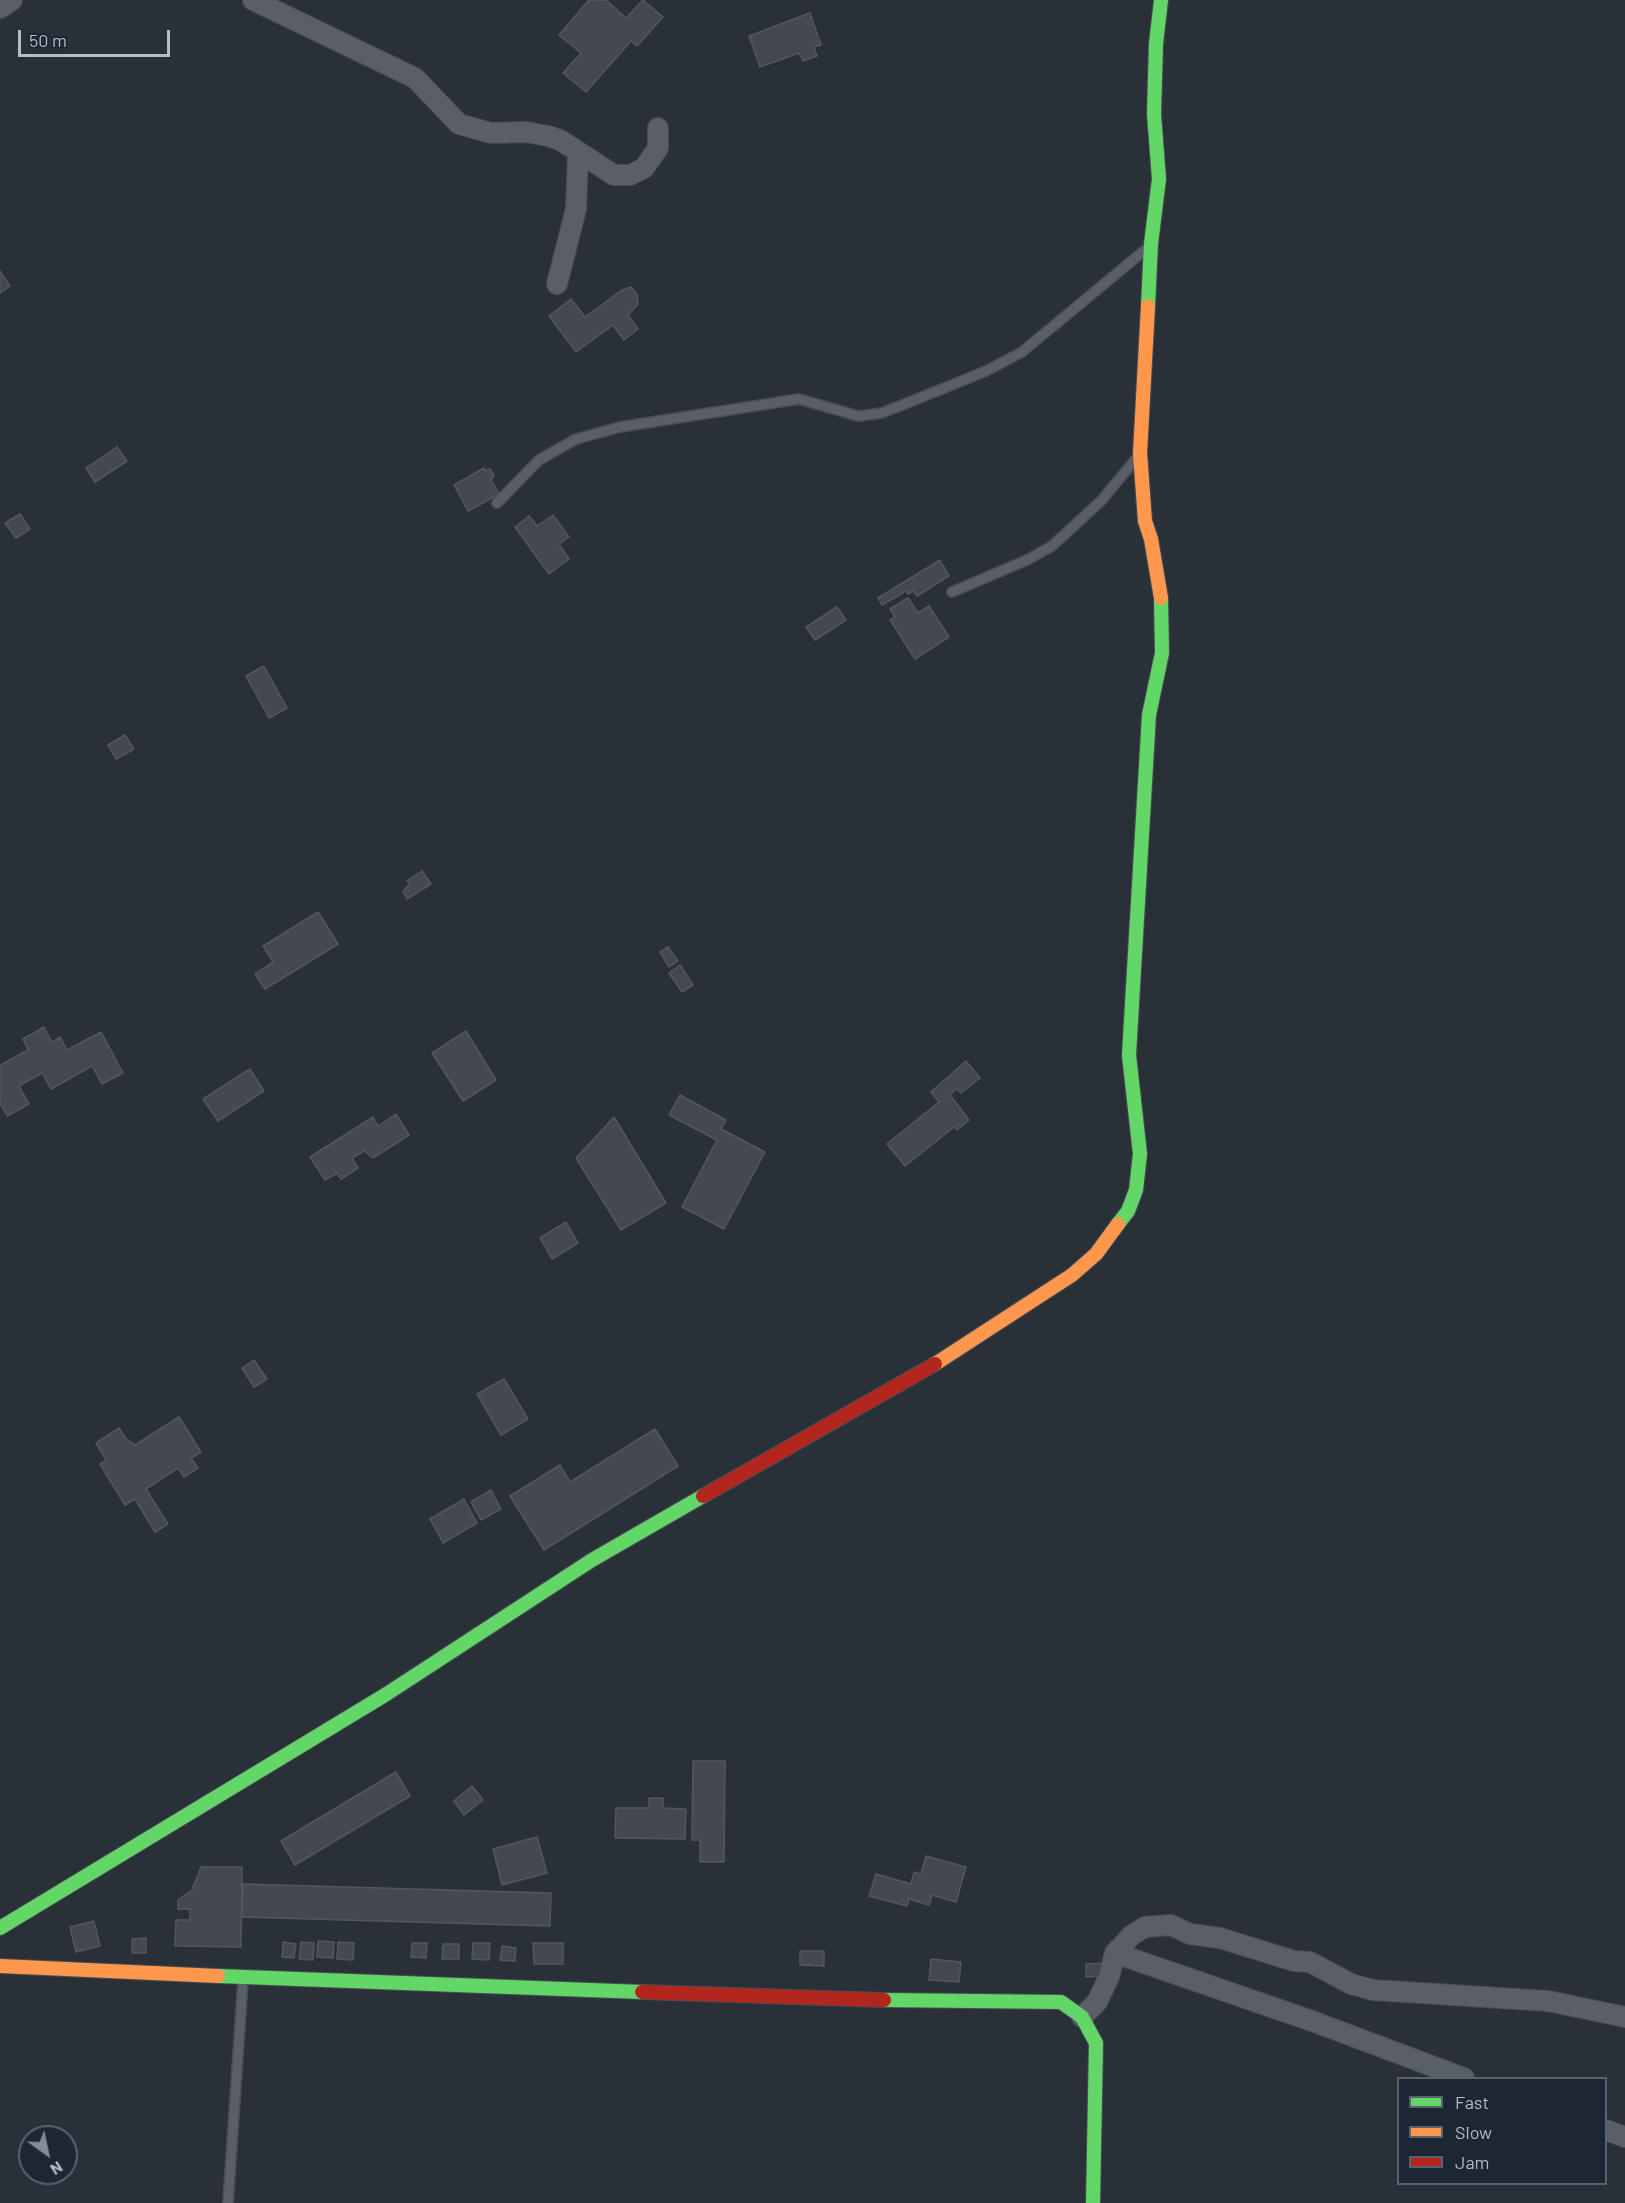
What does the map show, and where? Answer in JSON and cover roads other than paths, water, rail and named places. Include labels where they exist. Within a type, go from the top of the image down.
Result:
[{"type":"street","points":[[0,8],[12,0]]},
{"type":"street","points":[[253,0],[415,78],[459,124],[491,133],[526,132],[548,136],[560,140],[614,175],[630,175],[644,168],[658,148],[658,128]]},
{"type":"street","points":[[0,1928],[385,1695],[592,1560],[900,1386],[1072,1275],[1096,1254],[1131,1206],[1136,1190],[1140,1154],[1129,1055],[1149,715],[1162,653],[1160,590],[1145,521],[1140,453],[1151,244],[1159,179],[1154,114],[1156,44],[1161,0]]},
{"type":"street","points":[[557,284],[576,209],[578,153]]},
{"type":"street","points":[[1082,2017],[1092,2010],[1104,1990],[1115,1953],[1132,1935],[1146,1927],[1171,1924],[1190,1934],[1220,1938],[1294,1961],[1310,1962],[1351,1984],[1372,1990],[1548,2001],[1625,2017]]},
{"type":"street","points":[[1115,1953],[1312,2021],[1459,2077]]},
{"type":"street","points":[[0,1966],[818,1999],[1061,2002],[1082,2017],[1096,2043],[1093,2203]]},
{"type":"street","points":[[1607,2131],[1625,2138]]},
{"type":"lane","points":[[497,503],[539,460],[576,439],[620,427],[799,399],[858,416],[882,413],[986,371],[1022,352],[1151,244]]},
{"type":"lane","points":[[952,592],[1017,565],[1052,546],[1101,501],[1140,453]]},
{"type":"lane","points":[[228,2203],[243,1977]]}]
